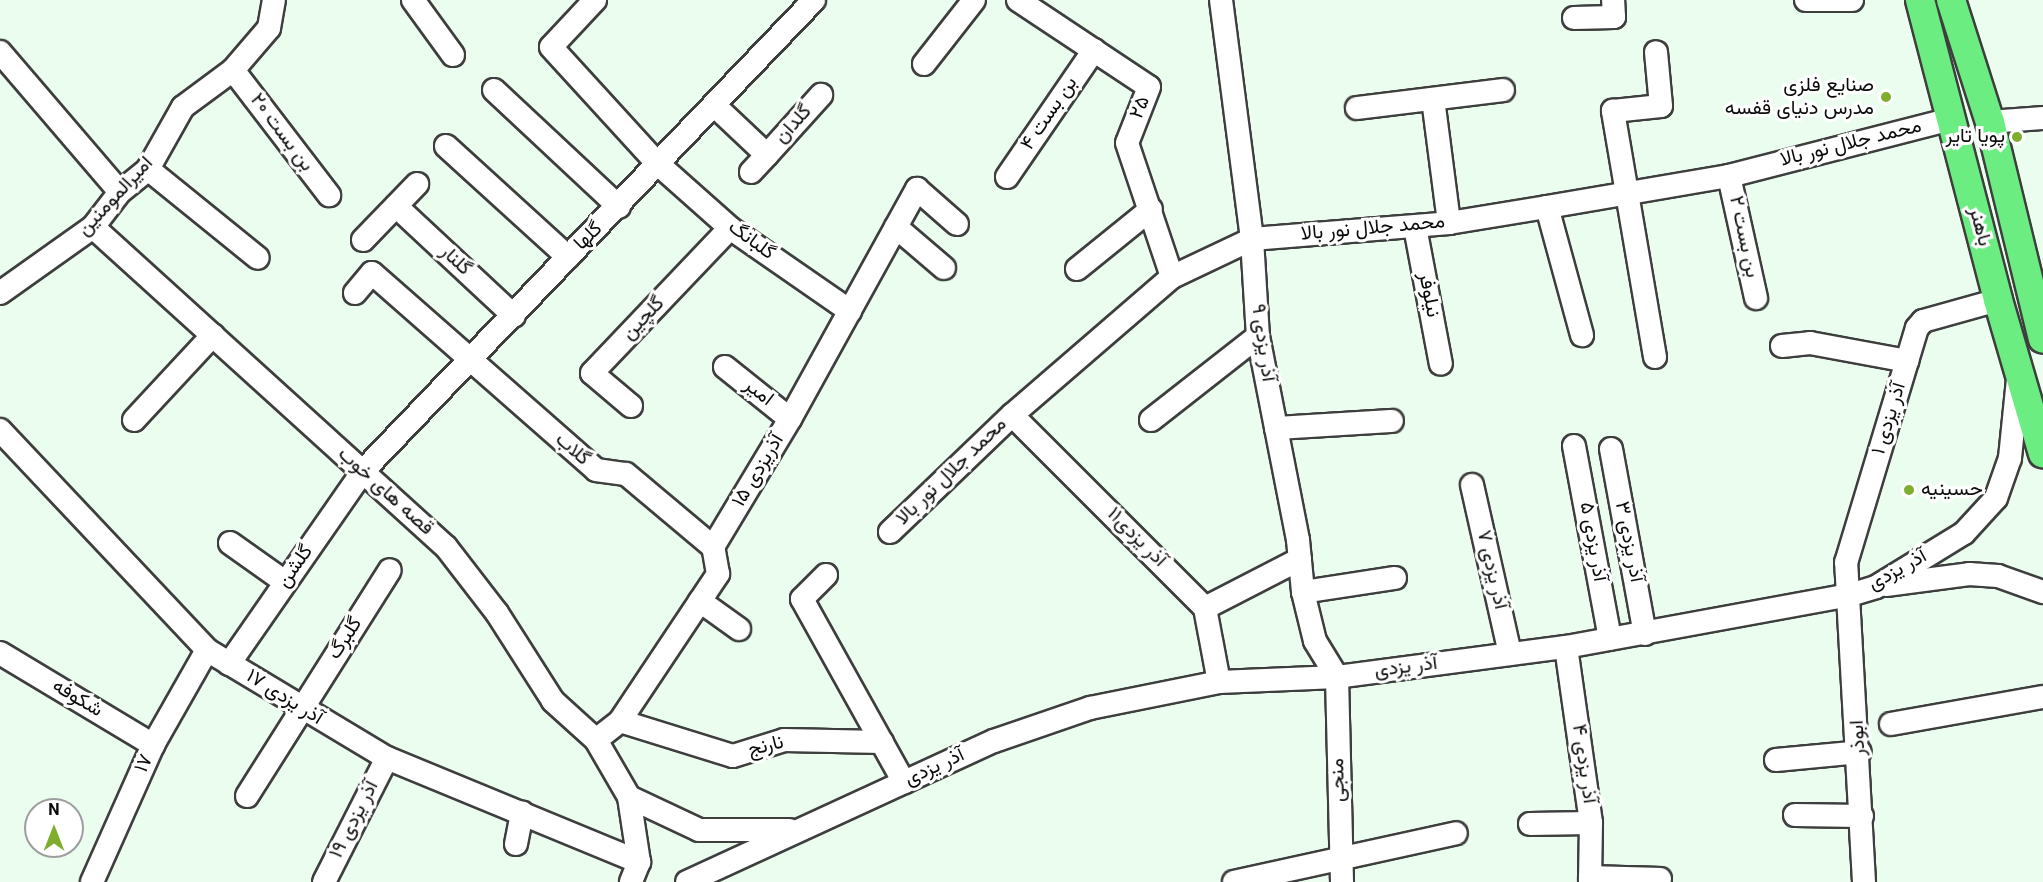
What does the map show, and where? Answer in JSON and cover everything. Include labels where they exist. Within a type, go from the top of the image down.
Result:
[{"type":"main road","name":"باهنر","points":[[1920,0],[1998,300],[2043,453]]},
{"type":"main road","name":"باهنر","points":[[1952,0],[1990,122],[2042,328]]},
{"type":"street","name":"امیرالمومنین","points":[[0,293],[93,227],[120,192],[148,169],[183,107],[233,70],[269,28],[274,0]]},
{"type":"street","points":[[413,0],[453,55]]},
{"type":"street","name":"گلبانگ","points":[[595,0],[551,46],[658,164],[730,228],[850,311]]},
{"type":"street","name":"گلها","points":[[363,471],[466,358],[514,316],[568,257],[716,106],[814,0]]},
{"type":"street","points":[[924,64],[974,0]]},
{"type":"street","name":"۲۵","points":[[1018,0],[1149,87],[1126,143],[1151,209],[1172,277]]},
{"type":"street","name":"آذر یزدی ۹","points":[[1221,0],[1252,239],[1258,336],[1300,559],[1304,592],[1315,641],[1337,677]]},
{"type":"street","points":[[1574,18],[1614,16],[1613,0]]},
{"type":"street","points":[[1806,0],[1852,0]]},
{"type":"street","name":"بن بست ۴","points":[[1007,177],[1094,50]]},
{"type":"street","points":[[0,52],[120,192]]},
{"type":"street","points":[[1654,357],[1613,111],[1662,106],[1656,52]]},
{"type":"street","name":"بن بست ۲۰","points":[[233,70],[328,195]]},
{"type":"street","points":[[494,90],[619,207]]},
{"type":"street","points":[[1357,108],[1503,90]]},
{"type":"street","name":"گلدان","points":[[751,172],[821,95]]},
{"type":"street","points":[[1433,99],[1449,223]]},
{"type":"street","name":"گلدان","points":[[716,106],[767,155]]},
{"type":"street","name":"محمد جلال نور بالا","points":[[890,532],[1012,415],[1172,277],[1252,239],[1449,223],[1729,176],[1951,118]]},
{"type":"street","points":[[1990,122],[2043,118]]},
{"type":"street","points":[[446,146],[568,257]]},
{"type":"street","points":[[148,169],[258,258]]},
{"type":"street","name":"بن بست ۲","points":[[1729,176],[1756,298]]},
{"type":"street","points":[[363,240],[417,184]]},
{"type":"street","name":"۱۵ آذریزدی","points":[[713,547],[790,419],[917,189],[957,224]]},
{"type":"street","name":"گلنار","points":[[396,206],[514,316]]},
{"type":"street","points":[[1547,207],[1582,335]]},
{"type":"street","points":[[1077,269],[1151,209]]},
{"type":"street","name":"قصه های خوب","points":[[93,227],[446,547],[497,614],[553,701],[596,740],[629,797],[635,872]]},
{"type":"street","points":[[896,227],[944,268]]},
{"type":"street","name":"نیلوفر","points":[[1415,227],[1441,364]]},
{"type":"street","name":"گلچین","points":[[631,405],[592,373],[730,228]]},
{"type":"street","name":"گلاب","points":[[355,293],[372,273],[596,470],[626,474],[713,547]]},
{"type":"street","name":"آذر یزدی ۱","points":[[1850,595],[1846,563],[1907,361],[1923,321],[1998,300]]},
{"type":"street","points":[[134,420],[213,335]]},
{"type":"street","points":[[1151,420],[1258,336]]},
{"type":"street","points":[[1782,346],[1819,344],[1907,361]]},
{"type":"street","name":"امیر","points":[[725,367],[790,419]]},
{"type":"street","name":"آذر یزدی","points":[[687,882],[994,741],[1090,708],[1219,682],[1337,677],[1646,634],[1850,595],[1876,586],[1964,533],[1996,498],[2010,458],[2019,370]]},
{"type":"street","name":"آذر یزدی۱۱","points":[[1012,415],[1205,608]]},
{"type":"street","points":[[1276,429],[1392,421]]},
{"type":"street","name":"آذر یزدی ۱۷","points":[[0,430],[207,650],[387,758],[522,813],[635,872]]},
{"type":"street","name":"آذر یزدی ۵","points":[[1574,446],[1610,639]]},
{"type":"street","name":"آذر یزدی ۳","points":[[1611,449],[1646,634]]},
{"type":"street","name":"گلشن","points":[[229,664],[363,471]]},
{"type":"street","name":"آذر یزدی ۷","points":[[1472,485],[1510,654]]},
{"type":"street","points":[[230,543],[285,582]]},
{"type":"street","points":[[596,740],[620,721],[718,574],[713,547]]},
{"type":"street","points":[[1219,682],[1205,608],[1300,559]]},
{"type":"street","name":"گلبرگ","points":[[247,796],[390,570]]},
{"type":"street","points":[[1876,586],[1969,574],[1998,576],[2043,592]]},
{"type":"street","points":[[826,575],[802,599],[904,782]]},
{"type":"street","points":[[1304,592],[1395,578]]},
{"type":"street","name":"ابوذر","points":[[1850,595],[1860,752],[1864,882]]},
{"type":"street","points":[[700,601],[739,629]]},
{"type":"street","name":"۴ آذر یزدی","points":[[1566,646],[1591,823],[1590,879]]},
{"type":"street","name":"۱۷","points":[[92,882],[153,745],[207,650]]},
{"type":"street","name":"شکوفه","points":[[0,653],[153,745]]},
{"type":"street","name":"منجی","points":[[1337,677],[1342,882]]},
{"type":"street","points":[[1891,724],[2043,697]]},
{"type":"street","name":"نارنج","points":[[620,721],[733,756],[784,740],[882,741]]},
{"type":"street","points":[[1776,760],[1860,752]]},
{"type":"street","name":"آذر یزدی ۱۹","points":[[324,882],[387,758]]},
{"type":"street","points":[[629,797],[699,830],[800,830]]},
{"type":"street","points":[[516,844],[522,813]]},
{"type":"street","points":[[1795,815],[1862,816]]},
{"type":"street","points":[[1530,824],[1591,823]]},
{"type":"street","points":[[1234,882],[1456,833]]},
{"type":"street","points":[[728,882],[749,855]]},
{"type":"street","points":[[1590,879],[1660,879]]},
{"type":"place","name":"صنایع فلزی مدرس دنیای قفسه","points":[[1886,97]]},
{"type":"place","name":"پویا تایر","points":[[2017,137]]},
{"type":"place","name":"حسینیه","points":[[1909,490]]}]
